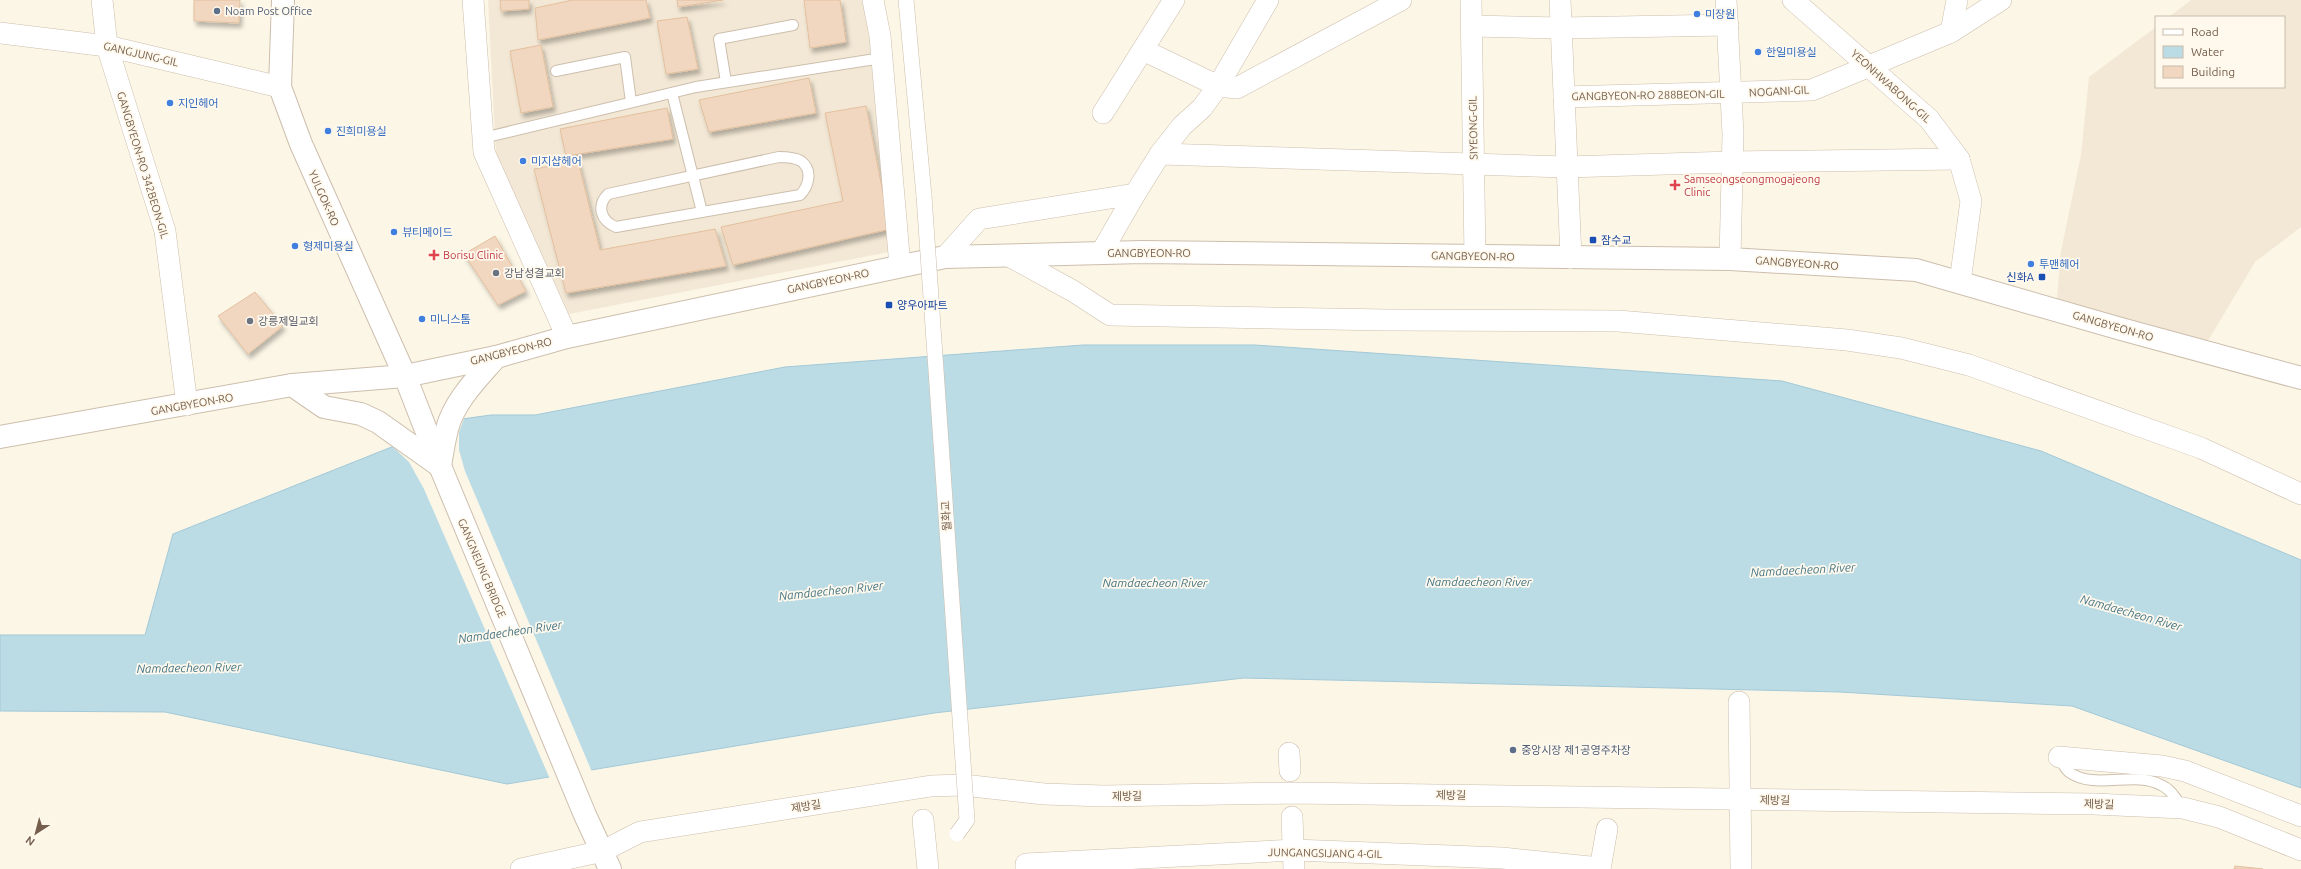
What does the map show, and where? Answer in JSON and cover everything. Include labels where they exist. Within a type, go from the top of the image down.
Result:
[{"type":"street","name":"GANGBYEON-RO 342BEON-GIL","points":[[102,0],[107,46],[165,231],[187,405]]},
{"type":"street","name":"YULGOK-RO","points":[[283,0],[280,87],[301,144],[407,381]]},
{"type":"street","points":[[473,0],[484,152],[567,337]]},
{"type":"street","points":[[873,0],[882,58],[900,266]]},
{"type":"street","name":"월화교","points":[[906,0],[924,196],[967,820],[957,834]]},
{"type":"street","points":[[1102,114],[1174,0]]},
{"type":"street","points":[[1101,254],[1135,194],[1160,154],[1202,108],[1218,86],[1268,0]]},
{"type":"street","points":[[1143,50],[1218,86],[1230,88],[1243,85],[1401,0]]},
{"type":"street","name":"SIYEONG-GIL","points":[[1471,0],[1475,256]]},
{"type":"street","name":"GANGBYEON-RO 288BEON-GIL","points":[[1560,0],[1571,258]]},
{"type":"street","points":[[1726,0],[1731,94],[1732,162],[1730,258]]},
{"type":"street","name":"YEONHWABONG-GIL","points":[[1793,0],[1929,119],[1959,159],[1971,201],[1960,282]]},
{"type":"street","points":[[1951,32],[1957,0]]},
{"type":"street","name":"NOGANI-GIL","points":[[1731,94],[1812,90],[1951,32],[2001,0]]},
{"type":"street","points":[[1472,26],[1561,28],[1728,25]]},
{"type":"street","name":"GANGJUNG-GIL","points":[[0,33],[107,46],[280,87]]},
{"type":"street","name":"GANGBYEON-RO 288BEON-GIL","points":[[1564,97],[1731,94]]},
{"type":"street","points":[[1160,154],[1566,167],[1732,162],[1959,159]]},
{"type":"street","points":[[945,257],[979,219],[1135,194]]},
{"type":"street","name":"GANGBYEON-RO","points":[[0,437],[187,405],[292,385],[407,381],[567,337],[945,257],[1101,254],[1730,258],[1916,270],[2301,378]]},
{"type":"street","points":[[1009,256],[1073,291],[1110,315],[1380,320],[1618,321],[1847,340],[1901,348],[1969,365],[2201,448],[2301,494]]},
{"type":"street","points":[[292,385],[324,407],[361,414],[378,422],[440,466],[447,428],[466,392],[496,357]]},
{"type":"street","name":"GANGNEUNG BRIDGE","points":[[407,381],[440,466],[585,815],[606,860]]},
{"type":"street","points":[[1739,702],[1741,869]]},
{"type":"street","points":[[2059,757],[2162,766],[2185,771],[2301,816]]},
{"type":"street","name":"제방길","points":[[521,869],[606,860],[640,832],[931,786],[950,785],[963,785],[1044,794],[1104,796],[1294,793],[2094,804],[2183,808],[2219,817],[2301,850]]},
{"type":"street","points":[[1292,817],[1294,859]]},
{"type":"street","points":[[923,820],[928,869]]},
{"type":"street","points":[[1600,869],[1607,828]]},
{"type":"street","name":"JUNGANGSIJANG 4-GIL","points":[[1026,867],[1294,859],[1502,864],[1600,869]]},
{"type":"lane","points":[[726,82],[719,39],[794,25]]},
{"type":"lane","points":[[556,71],[625,57],[631,102]]},
{"type":"lane","points":[[482,138],[631,102],[726,82],[882,58]]},
{"type":"lane","points":[[672,93],[702,212]]},
{"type":"lane","points":[[779,157],[792,158],[802,162],[807,170],[809,180],[807,189],[800,194],[702,212],[616,227],[608,224],[602,217],[600,209],[603,199],[608,194],[779,157]]},
{"type":"lane","points":[[2059,757],[2068,771],[2082,779],[2148,780],[2162,785],[2171,792],[2183,808]]},
{"type":"shaded area","points":[[488,0],[865,0],[872,36],[889,252],[569,314],[496,154]]},
{"type":"shaded area","points":[[2191,0],[2301,0],[2301,227],[2255,262],[2202,351],[2056,310],[2061,251],[2081,155],[2089,77],[2155,28],[2155,88],[2285,88],[2285,16],[2170,16]]},
{"type":"water","name":"Namdaecheon River","points":[[1083,345],[1255,345],[1782,381],[2041,451],[2301,560],[2301,788],[2072,706],[1840,692],[1244,678],[934,713],[507,784],[165,712],[0,711],[0,635],[145,635],[173,534],[462,419],[491,415],[535,415],[785,367]]},
{"type":"pier","points":[[465,416],[459,432],[459,450],[465,471],[592,772],[550,779],[424,489],[409,462],[390,444]]},
{"type":"building","name":"Noam Post Office","points":[[194,0],[240,0],[239,23],[194,21]]},
{"type":"building","points":[[500,0],[529,0],[529,9],[501,11]]},
{"type":"building","points":[[573,0],[646,0],[650,18],[538,40],[535,8]]},
{"type":"building","points":[[677,0],[723,0],[678,7]]},
{"type":"building","points":[[804,0],[840,0],[846,42],[810,48]]},
{"type":"building","points":[[687,17],[698,69],[666,74],[657,21]]},
{"type":"building","points":[[541,45],[553,107],[521,113],[510,51]]},
{"type":"building","points":[[809,78],[816,113],[709,132],[699,100]]},
{"type":"building","points":[[866,106],[890,229],[733,265],[721,227],[843,201],[825,113]]},
{"type":"building","points":[[667,108],[673,139],[566,156],[560,129]]},
{"type":"building","points":[[578,161],[600,250],[715,229],[726,266],[566,293],[534,169]]},
{"type":"building","name":"강남성결교회","points":[[495,236],[526,291],[498,305],[464,254]]},
{"type":"building","name":"강릉제일교회","points":[[255,292],[283,326],[248,354],[218,316]]},
{"type":"building","points":[[2235,866],[2263,869],[2234,869]]},
{"type":"place","name":"Noam Post Office","points":[[217,11]]},
{"type":"place","name":"미장원","points":[[1697,14]]},
{"type":"place","name":"한일미용실","points":[[1758,52]]},
{"type":"place","name":"지인헤어","points":[[170,103]]},
{"type":"place","name":"진희미용실","points":[[328,131]]},
{"type":"place","name":"미지샵헤어","points":[[523,161]]},
{"type":"place","name":"Samseongseongmogajeong Clinic","points":[[1675,185]]},
{"type":"place","name":"뷰티메이드","points":[[394,232]]},
{"type":"place","name":"잠수교","points":[[1593,240]]},
{"type":"place","name":"형제미용실","points":[[295,246]]},
{"type":"place","name":"Borisu Clinic","points":[[434,255]]},
{"type":"place","name":"투맨헤어","points":[[2031,264]]},
{"type":"place","name":"강남성결교회","points":[[496,273]]},
{"type":"place","name":"신화A","points":[[2042,277]]},
{"type":"place","name":"양우아파트","points":[[889,305]]},
{"type":"place","name":"미니스톰","points":[[422,319]]},
{"type":"place","name":"강릉제일교회","points":[[250,321]]},
{"type":"place","name":"중앙시장 제1공영주차장","points":[[1513,750]]}]
